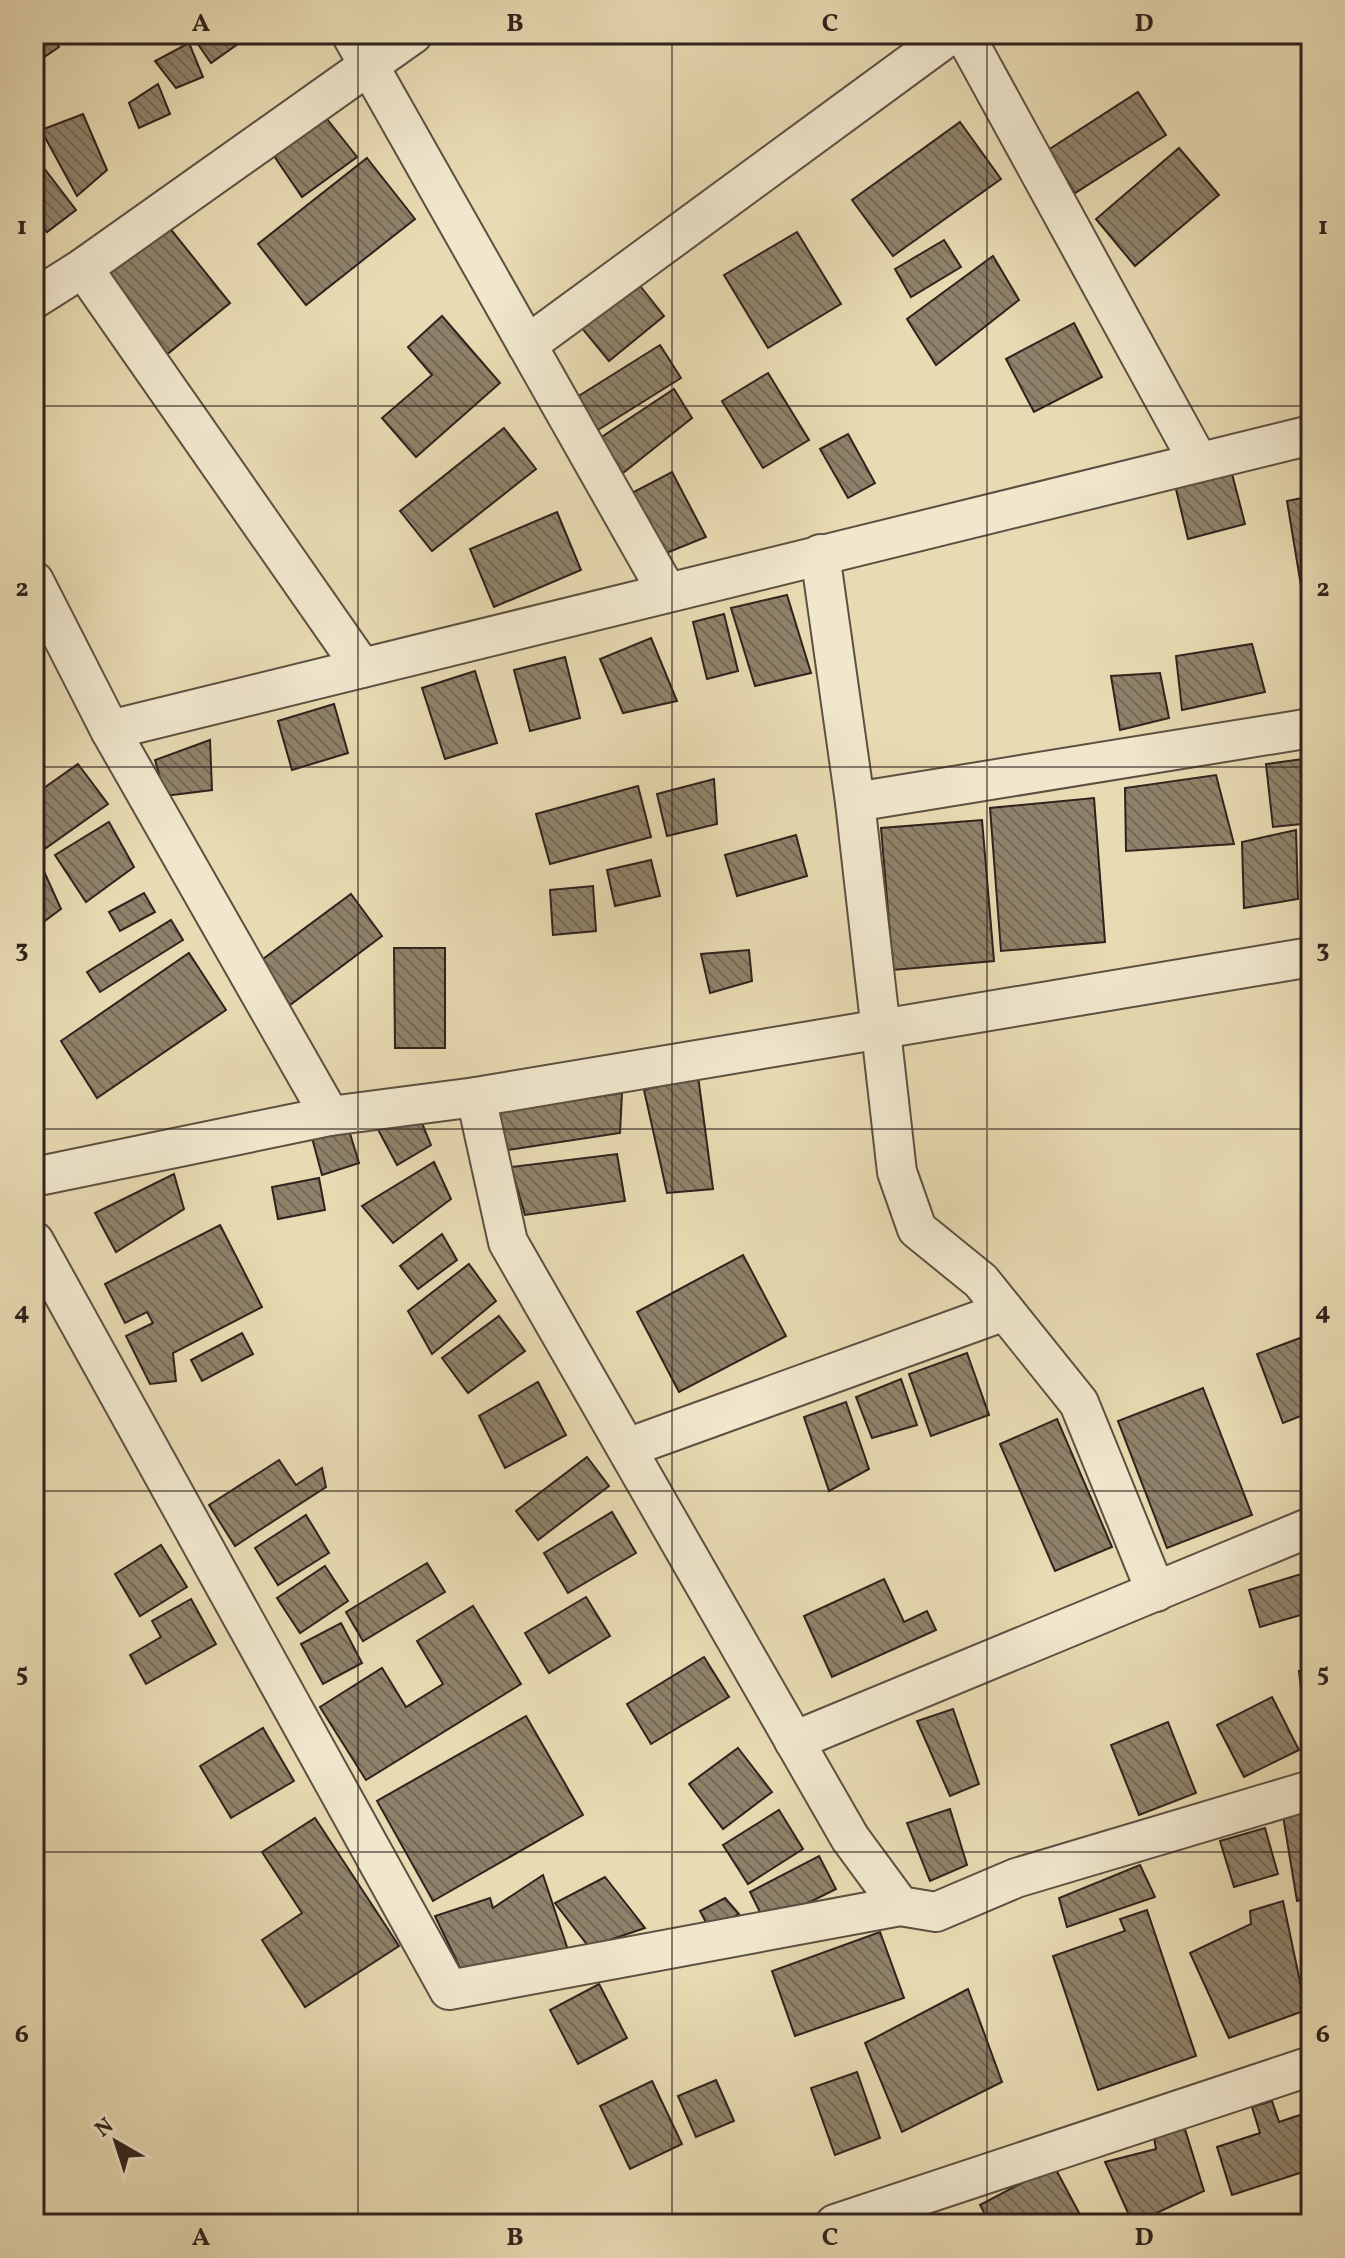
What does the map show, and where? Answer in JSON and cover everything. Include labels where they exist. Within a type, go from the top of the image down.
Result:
[{"type":"street","points":[[34,299],[83,268],[360,50],[413,34]]},
{"type":"street","points":[[527,345],[951,34]]},
{"type":"street","points":[[964,34],[1198,461]]},
{"type":"street","points":[[360,50],[667,592]]},
{"type":"street","points":[[83,268],[362,668]]},
{"type":"street","points":[[110,730],[1311,435]]},
{"type":"street","points":[[820,554],[855,802],[897,1172],[917,1229],[981,1281],[1079,1403],[1156,1592]]},
{"type":"street","points":[[34,581],[110,730],[330,1116]]},
{"type":"street","points":[[855,802],[1311,728]]},
{"type":"street","points":[[34,1177],[330,1116],[476,1097],[881,1026],[1311,957]]},
{"type":"street","points":[[476,1097],[508,1242],[850,1838],[900,1906]]},
{"type":"street","points":[[34,1241],[449,1990],[900,1906],[936,1912],[1016,1878],[1311,1790]]},
{"type":"street","points":[[627,1448],[1005,1311]]},
{"type":"street","points":[[794,1741],[1311,1527]]},
{"type":"street","points":[[835,2224],[1311,2066]]},
{"type":"building","points":[[34,34],[50,34],[59,47],[34,64]]},
{"type":"building","points":[[191,34],[252,34],[211,63]]},
{"type":"building","points":[[189,43],[203,77],[176,88],[155,61]]},
{"type":"building","points":[[158,84],[170,114],[139,128],[129,103]]},
{"type":"building","points":[[1138,92],[1166,135],[1075,193],[1048,150]]},
{"type":"building","points":[[83,114],[107,170],[77,196],[41,130]]},
{"type":"building","points":[[327,119],[357,157],[302,197],[274,156]]},
{"type":"building","points":[[960,122],[1001,179],[893,256],[852,200]]},
{"type":"building","points":[[1179,148],[1219,195],[1135,266],[1096,219]]},
{"type":"building","points":[[34,155],[76,210],[47,232],[34,215]]},
{"type":"building","points":[[367,158],[415,219],[306,305],[258,244]]},
{"type":"building","points":[[164,221],[230,303],[165,356],[99,274]]},
{"type":"building","points":[[797,232],[841,304],[768,348],[724,275]]},
{"type":"building","points":[[944,240],[961,267],[911,297],[895,269]]},
{"type":"building","points":[[993,256],[1019,300],[936,365],[907,319]]},
{"type":"building","points":[[637,282],[664,316],[609,361],[581,327]]},
{"type":"building","points":[[442,316],[500,383],[416,457],[382,418],[432,375],[408,347]]},
{"type":"building","points":[[1074,323],[1102,377],[1034,412],[1006,359]]},
{"type":"building","points":[[660,345],[681,378],[598,430],[577,397]]},
{"type":"building","points":[[768,373],[809,440],[763,468],[722,401]]},
{"type":"building","points":[[674,389],[692,418],[623,473],[600,438]]},
{"type":"building","points":[[504,428],[536,469],[432,551],[400,511]]},
{"type":"building","points":[[848,434],[875,483],[848,498],[820,449]]},
{"type":"building","points":[[1231,470],[1245,524],[1188,539],[1175,485]]},
{"type":"building","points":[[672,472],[706,537],[664,554],[630,494]]},
{"type":"building","points":[[1311,496],[1311,646],[1287,501]]},
{"type":"building","points":[[557,512],[581,570],[494,607],[470,549]]},
{"type":"building","points":[[787,595],[811,673],[755,686],[731,608]]},
{"type":"building","points":[[724,614],[738,671],[707,679],[693,622]]},
{"type":"building","points":[[651,638],[677,701],[623,713],[600,659]]},
{"type":"building","points":[[1252,644],[1265,692],[1182,710],[1176,656]]},
{"type":"building","points":[[565,657],[580,718],[530,731],[514,670]]},
{"type":"building","points":[[475,671],[497,743],[445,759],[422,688]]},
{"type":"building","points":[[1160,673],[1169,718],[1120,730],[1111,676]]},
{"type":"building","points":[[334,704],[348,753],[292,770],[278,721]]},
{"type":"building","points":[[210,740],[212,790],[165,796],[155,760]]},
{"type":"building","points":[[1311,758],[1311,823],[1273,827],[1266,764]]},
{"type":"building","points":[[78,764],[108,804],[46,848],[34,832],[34,795]]},
{"type":"building","points":[[1216,775],[1234,844],[1126,851],[1125,788]]},
{"type":"building","points":[[714,779],[717,824],[667,836],[657,794]]},
{"type":"building","points":[[638,786],[651,837],[550,864],[536,814]]},
{"type":"building","points":[[1094,798],[1105,942],[1001,951],[990,808]]},
{"type":"building","points":[[982,820],[994,961],[893,970],[881,828]]},
{"type":"building","points":[[109,822],[134,867],[86,902],[55,855]]},
{"type":"building","points":[[1296,830],[1298,899],[1244,908],[1242,842]]},
{"type":"building","points":[[796,835],[807,876],[737,896],[725,855]]},
{"type":"building","points":[[37,856],[61,909],[34,929],[34,858]]},
{"type":"building","points":[[651,860],[660,896],[615,906],[607,870]]},
{"type":"building","points":[[593,886],[596,931],[553,935],[550,890]]},
{"type":"building","points":[[144,893],[155,912],[120,931],[109,912]]},
{"type":"building","points":[[351,894],[382,936],[290,1005],[259,962]]},
{"type":"building","points":[[171,920],[183,940],[100,992],[87,972]]},
{"type":"building","points":[[394,948],[445,948],[445,1048],[395,1048]]},
{"type":"building","points":[[749,950],[752,981],[710,993],[701,954]]},
{"type":"building","points":[[189,953],[226,1010],[97,1098],[61,1041]]},
{"type":"building","points":[[698,1076],[713,1189],[667,1193],[644,1090]]},
{"type":"building","points":[[622,1093],[620,1133],[501,1151],[494,1113]]},
{"type":"building","points":[[419,1116],[431,1145],[397,1165],[375,1124]]},
{"type":"building","points":[[348,1127],[359,1163],[322,1175],[312,1138]]},
{"type":"building","points":[[617,1154],[625,1201],[525,1215],[511,1167]]},
{"type":"building","points":[[434,1162],[451,1199],[393,1243],[362,1206]]},
{"type":"building","points":[[174,1174],[184,1209],[116,1252],[95,1213]]},
{"type":"building","points":[[319,1178],[325,1210],[278,1219],[272,1187]]},
{"type":"building","points":[[220,1225],[262,1307],[173,1353],[176,1381],[150,1384],[126,1336],[153,1323],[147,1312],[125,1323],[105,1284]]},
{"type":"building","points":[[442,1234],[457,1260],[418,1289],[400,1266]]},
{"type":"building","points":[[743,1255],[786,1336],[679,1392],[637,1312]]},
{"type":"building","points":[[469,1264],[496,1301],[432,1354],[408,1311]]},
{"type":"building","points":[[499,1316],[525,1351],[468,1393],[442,1358]]},
{"type":"building","points":[[242,1333],[253,1354],[202,1381],[191,1360]]},
{"type":"building","points":[[1311,1334],[1311,1412],[1283,1423],[1257,1354]]},
{"type":"building","points":[[967,1353],[989,1415],[931,1436],[909,1374]]},
{"type":"building","points":[[901,1379],[917,1425],[872,1438],[856,1397]]},
{"type":"building","points":[[538,1382],[566,1435],[505,1468],[479,1416]]},
{"type":"building","points":[[1203,1388],[1252,1515],[1167,1548],[1118,1421]]},
{"type":"building","points":[[846,1402],[869,1469],[829,1491],[804,1417]]},
{"type":"building","points":[[1057,1419],[1112,1547],[1055,1571],[1000,1444]]},
{"type":"building","points":[[587,1457],[609,1486],[538,1540],[516,1511]]},
{"type":"building","points":[[279,1460],[296,1485],[322,1468],[326,1487],[235,1546],[209,1505]]},
{"type":"building","points":[[612,1512],[636,1553],[568,1593],[544,1553]]},
{"type":"building","points":[[306,1515],[329,1553],[278,1585],[255,1548]]},
{"type":"building","points":[[161,1545],[187,1587],[140,1616],[115,1574]]},
{"type":"building","points":[[427,1563],[445,1592],[363,1641],[346,1612]]},
{"type":"building","points":[[325,1566],[348,1601],[300,1633],[277,1598]]},
{"type":"building","points":[[1311,1571],[1311,1612],[1260,1627],[1249,1590]]},
{"type":"building","points":[[884,1579],[904,1622],[927,1611],[936,1630],[832,1677],[804,1616]]},
{"type":"building","points":[[586,1597],[610,1636],[549,1673],[525,1633]]},
{"type":"building","points":[[191,1599],[216,1644],[146,1684],[130,1655],[161,1637],[152,1621]]},
{"type":"building","points":[[473,1606],[521,1684],[366,1780],[320,1707],[382,1668],[406,1707],[443,1684],[417,1641]]},
{"type":"building","points":[[341,1623],[362,1663],[323,1684],[301,1644]]},
{"type":"building","points":[[704,1657],[729,1697],[651,1744],[627,1704]]},
{"type":"building","points":[[1311,1670],[1311,1706],[1303,1707],[1299,1671]]},
{"type":"building","points":[[1272,1697],[1299,1750],[1244,1777],[1217,1725]]},
{"type":"building","points":[[953,1709],[979,1784],[950,1796],[917,1721]]},
{"type":"building","points":[[526,1716],[583,1815],[433,1901],[377,1801]]},
{"type":"building","points":[[1168,1722],[1196,1793],[1139,1815],[1111,1745]]},
{"type":"building","points":[[263,1728],[294,1781],[231,1818],[200,1766]]},
{"type":"building","points":[[738,1748],[772,1792],[723,1829],[689,1784]]},
{"type":"building","points":[[950,1809],[967,1865],[930,1881],[907,1823]]},
{"type":"building","points":[[779,1810],[803,1849],[748,1884],[723,1845]]},
{"type":"building","points":[[1311,1811],[1311,1898],[1297,1901],[1283,1816]]},
{"type":"building","points":[[315,1818],[399,1946],[305,2007],[262,1940],[302,1913],[262,1852]]},
{"type":"building","points":[[1265,1828],[1278,1874],[1234,1887],[1220,1841]]},
{"type":"building","points":[[819,1856],[836,1889],[766,1924],[750,1892]]},
{"type":"building","points":[[1140,1865],[1155,1897],[1067,1927],[1059,1898]]},
{"type":"building","points":[[543,1875],[568,1950],[462,1972],[435,1916],[490,1898],[493,1908]]},
{"type":"building","points":[[605,1877],[645,1928],[589,1947],[555,1903]]},
{"type":"building","points":[[725,1898],[739,1914],[710,1930],[700,1911]]},
{"type":"building","points":[[1283,1901],[1306,2010],[1229,2038],[1190,1953],[1251,1924],[1250,1911]]},
{"type":"building","points":[[1147,1910],[1196,2056],[1098,2090],[1053,1956],[1125,1931],[1120,1919]]},
{"type":"building","points":[[880,1932],[904,1998],[795,2036],[772,1971]]},
{"type":"building","points":[[599,1984],[627,2038],[578,2064],[550,2010]]},
{"type":"building","points":[[968,1989],[1002,2082],[902,2132],[865,2043]]},
{"type":"building","points":[[857,2072],[880,2138],[835,2155],[811,2088]]},
{"type":"building","points":[[716,2080],[734,2121],[696,2137],[678,2096]]},
{"type":"building","points":[[652,2081],[682,2144],[630,2169],[600,2106]]},
{"type":"building","points":[[1272,2101],[1279,2122],[1306,2113],[1303,2172],[1232,2195],[1217,2147],[1260,2133],[1252,2107]]},
{"type":"building","points":[[1184,2126],[1204,2191],[1133,2224],[1105,2162],[1156,2149],[1153,2132]]},
{"type":"building","points":[[1054,2166],[1085,2224],[990,2224],[980,2205]]}]
